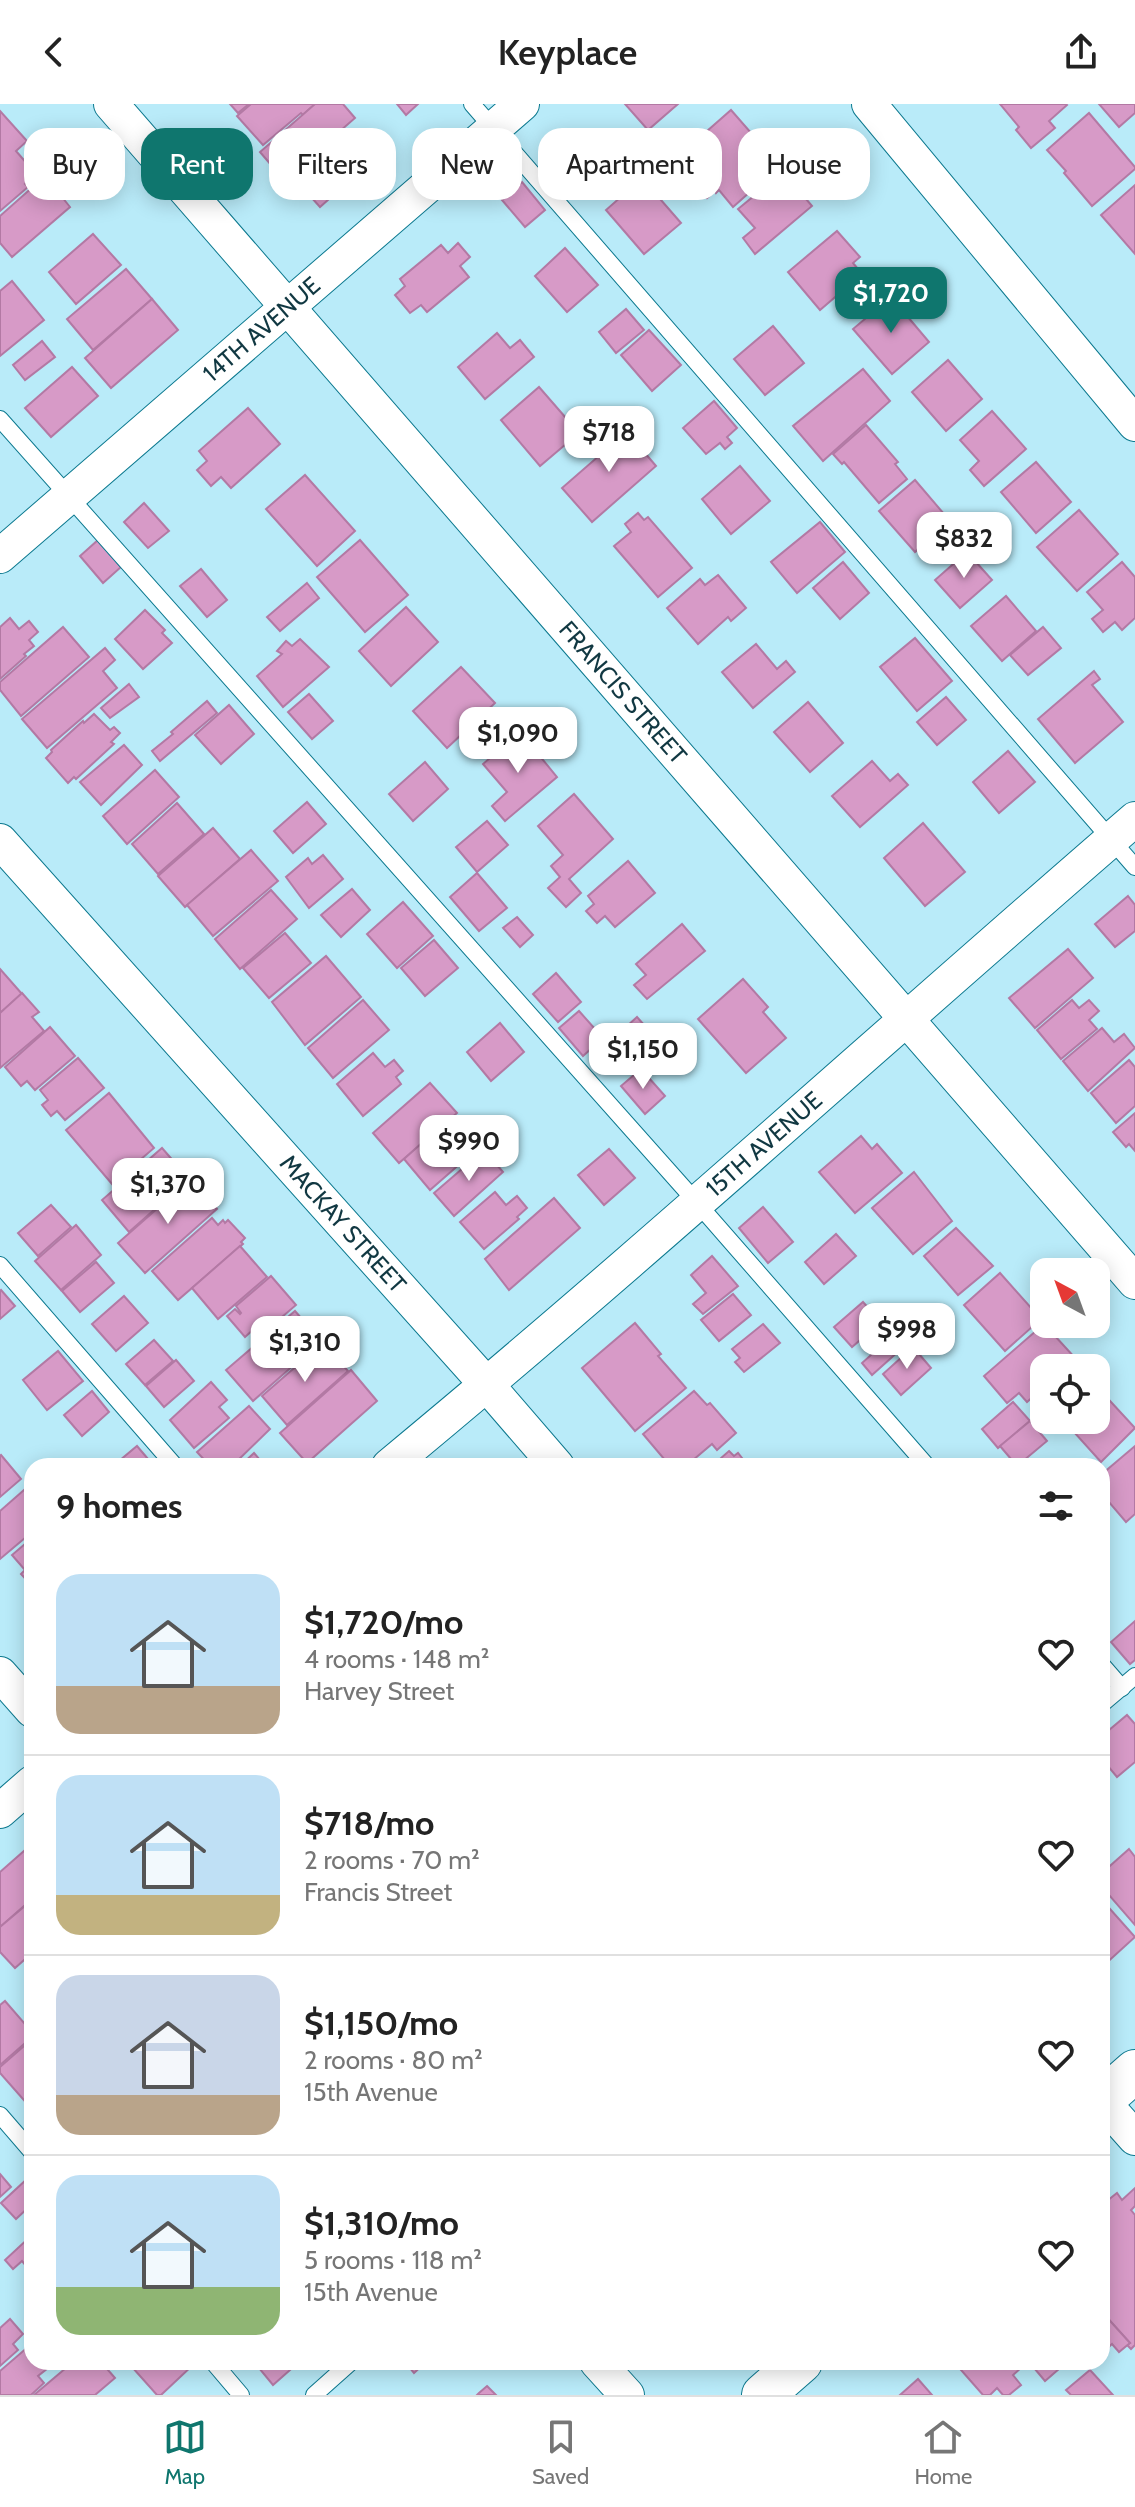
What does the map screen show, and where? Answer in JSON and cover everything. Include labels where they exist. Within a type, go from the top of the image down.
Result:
[{"type":"street","name":"FRANCIS STREET","points":[[111,104],[1135,1282]]},
{"type":"street","name":"14TH AVENUE","points":[[496,128],[522,104]]},
{"type":"street","points":[[869,104],[1135,424]]},
{"type":"street","name":"14TH AVENUE","points":[[0,556],[412,200]]},
{"type":"street","name":"15TH AVENUE","points":[[399,1458],[698,1204],[1123,829]]},
{"type":"street","name":"MACKAY STREET","points":[[0,841],[550,1458]]},
{"type":"street","points":[[0,1674],[24,1701]]},
{"type":"street","points":[[0,1811],[24,1790]]},
{"type":"street","points":[[1110,2093],[1135,2071]]},
{"type":"street","points":[[1110,2109],[1135,2138]]},
{"type":"street","points":[[604,2370],[627,2395]]},
{"type":"street","points":[[763,2395],[792,2370]]},
{"type":"lane","points":[[472,104],[492,128]]},
{"type":"lane","points":[[522,161],[1123,829],[1135,867]]},
{"type":"lane","points":[[0,419],[920,1458]]},
{"type":"lane","points":[[0,1265],[168,1458]]},
{"type":"lane","points":[[1110,1674],[1122,1688]]},
{"type":"lane","points":[[1110,1698],[1135,1676]]},
{"type":"lane","points":[[0,2115],[24,2143]]},
{"type":"lane","points":[[220,2370],[241,2395]]},
{"type":"lane","points":[[314,2395],[342,2370]]},
{"type":"building","points":[[230,104],[249,104],[238,113]]},
{"type":"building","points":[[251,104],[315,104],[283,128],[269,128],[269,140],[263,145],[253,134],[253,128],[248,128],[237,116]]},
{"type":"building","points":[[315,104],[343,104],[355,118],[344,128],[288,128]]},
{"type":"building","points":[[397,104],[418,104],[406,115]]},
{"type":"building","points":[[625,104],[678,104],[650,128],[646,128]]},
{"type":"building","points":[[1000,104],[1067,105],[1049,121],[1055,128],[1031,148]]},
{"type":"building","points":[[1099,104],[1135,104],[1135,113],[1119,127]]},
{"type":"building","points":[[731,110],[747,128],[738,128],[738,200],[741,200],[733,207],[722,194],[722,128],[710,128]]},
{"type":"building","points":[[0,111],[24,138],[24,144],[16,151],[24,160],[24,190],[0,211]]},
{"type":"building","points":[[1089,113],[1135,167],[1092,206],[1047,150]]},
{"type":"building","points":[[269,144],[269,162],[260,152]]},
{"type":"building","points":[[522,182],[545,210],[525,227],[502,200],[522,200]]},
{"type":"building","points":[[1135,185],[1135,254],[1101,215]]},
{"type":"building","points":[[24,195],[24,200],[64,200],[70,207],[12,257],[0,243],[0,216]]},
{"type":"building","points":[[314,200],[328,200],[320,207]]},
{"type":"building","points":[[617,200],[661,200],[681,223],[644,254],[606,210]]},
{"type":"building","points":[[749,200],[807,200],[812,206],[755,254],[743,238],[755,228],[738,209]]},
{"type":"building","points":[[837,231],[860,257],[853,263],[862,274],[820,310],[788,272]]},
{"type":"building","points":[[93,234],[121,265],[76,304],[49,272]]},
{"type":"building","points":[[458,243],[470,257],[460,266],[469,277],[427,312],[421,305],[410,313],[395,295],[405,286],[400,279],[441,245],[448,253]]},
{"type":"building","points":[[565,248],[598,285],[567,312],[535,276]]},
{"type":"building","points":[[126,269],[152,299],[93,350],[67,319]]},
{"type":"building","points":[[12,281],[44,320],[0,356],[0,291]]},
{"type":"building","points":[[891,297],[929,342],[892,374],[853,329]]},
{"type":"building","points":[[152,299],[178,330],[111,388],[85,358]]},
{"type":"building","points":[[626,309],[644,330],[616,353],[599,332]]},
{"type":"building","points":[[773,326],[804,363],[765,395],[734,359]]},
{"type":"building","points":[[649,330],[681,365],[652,391],[621,355]]},
{"type":"building","points":[[497,333],[510,348],[520,340],[534,357],[485,399],[458,367]]},
{"type":"building","points":[[42,341],[55,357],[25,380],[13,365]]},
{"type":"building","points":[[948,360],[982,399],[946,431],[912,392]]},
{"type":"building","points":[[72,367],[98,396],[51,437],[25,408]]},
{"type":"building","points":[[863,369],[890,401],[823,461],[793,426]]},
{"type":"building","points":[[539,387],[579,433],[540,466],[501,420]]},
{"type":"building","points":[[714,401],[737,428],[727,437],[732,443],[725,449],[720,443],[706,454],[683,428]]},
{"type":"building","points":[[248,408],[280,444],[231,488],[221,477],[211,486],[197,470],[207,461],[199,451]]},
{"type":"building","points":[[992,411],[1026,449],[984,486],[970,470],[979,461],[960,440]]},
{"type":"building","points":[[621,425],[656,466],[592,522],[562,488],[600,455],[594,449]]},
{"type":"building","points":[[866,425],[898,462],[895,464],[907,479],[879,503],[844,462],[842,464],[833,454]]},
{"type":"building","points":[[1036,462],[1071,502],[1036,533],[1001,492]]},
{"type":"building","points":[[740,466],[770,501],[731,534],[702,499]]},
{"type":"building","points":[[305,475],[355,531],[317,566],[266,509]]},
{"type":"building","points":[[915,480],[950,521],[915,552],[879,511]]},
{"type":"building","points":[[144,503],[169,531],[148,548],[124,522]]},
{"type":"building","points":[[1079,510],[1118,554],[1077,591],[1037,547]]},
{"type":"building","points":[[638,513],[644,520],[648,517],[692,568],[658,597],[614,546],[631,532],[625,524]]},
{"type":"building","points":[[820,522],[845,552],[797,593],[771,562]]},
{"type":"building","points":[[987,529],[1002,547],[986,561],[971,543]]},
{"type":"building","points":[[98,540],[121,567],[103,583],[80,556]]},
{"type":"building","points":[[360,540],[408,595],[365,632],[317,577]]},
{"type":"building","points":[[967,552],[992,580],[960,608],[935,580]]},
{"type":"building","points":[[843,562],[869,593],[840,619],[813,588]]},
{"type":"building","points":[[1122,562],[1135,577],[1135,618],[1122,630],[1115,622],[1103,632],[1092,619],[1103,610],[1087,592]]},
{"type":"building","points":[[201,569],[227,600],[207,617],[180,586]]},
{"type":"building","points":[[718,575],[746,608],[731,621],[728,617],[698,644],[667,608],[700,579],[705,585]]},
{"type":"building","points":[[307,583],[319,598],[280,631],[267,617]]},
{"type":"building","points":[[1006,596],[1036,631],[1002,661],[971,626]]},
{"type":"building","points":[[406,607],[438,642],[391,686],[359,651]]},
{"type":"building","points":[[145,610],[165,630],[162,633],[172,643],[143,669],[115,639]]},
{"type":"building","points":[[10,618],[19,629],[29,621],[38,632],[29,640],[34,646],[24,654],[26,656],[0,679],[0,627]]},
{"type":"building","points":[[63,627],[89,657],[21,716],[0,690],[0,682]]},
{"type":"building","points":[[1043,627],[1061,648],[1028,675],[1010,655]]},
{"type":"building","points":[[915,638],[952,681],[917,711],[880,667]]},
{"type":"building","points":[[300,639],[329,667],[283,707],[257,676],[282,654],[277,651],[286,641],[292,646]]},
{"type":"building","points":[[756,644],[777,669],[786,661],[795,672],[753,708],[722,672]]},
{"type":"building","points":[[105,648],[115,660],[103,671],[117,688],[47,748],[22,719]]},
{"type":"building","points":[[461,667],[495,703],[447,748],[413,711]]},
{"type":"building","points":[[1094,671],[1100,679],[1092,685],[1123,722],[1075,763],[1038,719]]},
{"type":"building","points":[[129,684],[139,697],[110,718],[101,708]]},
{"type":"building","points":[[309,694],[333,721],[312,739],[288,712]]},
{"type":"building","points":[[946,697],[966,720],[937,745],[917,722]]},
{"type":"building","points":[[207,701],[217,713],[160,761],[152,751]]},
{"type":"building","points":[[808,702],[843,743],[810,772],[774,732]]},
{"type":"building","points":[[229,705],[254,734],[221,764],[195,735]]},
{"type":"building","points":[[94,714],[110,730],[114,727],[120,733],[111,742],[114,744],[68,783],[46,758],[51,750]]},
{"type":"building","points":[[520,732],[557,777],[505,821],[492,806],[507,792],[483,764]]},
{"type":"building","points":[[124,745],[142,765],[101,805],[80,782]]},
{"type":"building","points":[[1008,751],[1035,782],[999,813],[973,782]]},
{"type":"building","points":[[872,761],[890,781],[898,774],[908,785],[860,827],[832,796]]},
{"type":"building","points":[[425,762],[448,789],[413,821],[389,794]]},
{"type":"building","points":[[155,770],[179,797],[127,844],[103,816]]},
{"type":"building","points":[[574,794],[613,839],[569,879],[581,893],[566,907],[548,888],[560,877],[551,866],[563,855],[538,826]]},
{"type":"building","points":[[307,802],[326,824],[293,853],[274,831]]},
{"type":"building","points":[[177,803],[204,834],[158,874],[132,844]]},
{"type":"building","points":[[487,821],[508,845],[477,872],[456,847]]},
{"type":"building","points":[[923,823],[965,872],[925,906],[884,858]]},
{"type":"building","points":[[213,828],[240,859],[185,907],[158,876]]},
{"type":"building","points":[[251,850],[278,881],[213,936],[187,905]]},
{"type":"building","points":[[323,855],[343,879],[309,908],[286,877],[308,858],[312,864]]},
{"type":"building","points":[[628,861],[655,893],[615,927],[605,916],[597,923],[586,911],[594,904],[588,896]]},
{"type":"building","points":[[477,873],[507,908],[479,931],[450,897]]},
{"type":"building","points":[[352,889],[370,910],[341,937],[321,915]]},
{"type":"building","points":[[271,890],[297,919],[240,969],[215,939]]},
{"type":"building","points":[[1128,896],[1135,905],[1135,931],[1115,947],[1095,924]]},
{"type":"building","points":[[403,902],[433,936],[397,968],[367,934]]},
{"type":"building","points":[[517,917],[533,935],[520,947],[503,928]]},
{"type":"building","points":[[682,924],[705,951],[647,999],[634,985],[646,975],[636,964]]},
{"type":"building","points":[[285,933],[311,963],[269,998],[243,968]]},
{"type":"building","points":[[434,940],[458,968],[425,996],[401,968]]},
{"type":"building","points":[[1068,949],[1093,978],[1035,1028],[1009,998]]},
{"type":"building","points":[[326,956],[361,997],[305,1045],[272,1002]]},
{"type":"building","points":[[0,969],[22,994],[0,1013]]},
{"type":"building","points":[[556,973],[581,1002],[558,1022],[533,994]]},
{"type":"building","points":[[743,979],[768,1007],[763,1012],[786,1038],[746,1073],[698,1019]]},
{"type":"building","points":[[22,993],[39,1012],[32,1017],[44,1031],[0,1068],[0,1013]]},
{"type":"building","points":[[363,1000],[389,1030],[333,1078],[308,1048]]},
{"type":"building","points":[[1072,1000],[1079,1008],[1089,1000],[1099,1011],[1089,1020],[1097,1029],[1061,1059],[1037,1030]]},
{"type":"building","points":[[579,1011],[603,1038],[583,1056],[559,1028]]},
{"type":"building","points":[[637,1017],[659,1042],[627,1070],[605,1046]]},
{"type":"building","points":[[500,1023],[524,1052],[491,1081],[467,1052]]},
{"type":"building","points":[[50,1027],[75,1056],[35,1090],[27,1081],[21,1086],[5,1067]]},
{"type":"building","points":[[1102,1028],[1114,1042],[1124,1034],[1135,1048],[1088,1091],[1063,1061]]},
{"type":"building","points":[[373,1053],[385,1067],[394,1060],[403,1071],[396,1077],[401,1084],[363,1116],[337,1084]]},
{"type":"building","points":[[78,1058],[104,1088],[65,1120],[57,1111],[51,1116],[42,1105],[48,1100],[40,1090]]},
{"type":"building","points":[[1129,1060],[1135,1067],[1135,1106],[1116,1123],[1091,1093]]},
{"type":"building","points":[[641,1069],[665,1096],[645,1114],[621,1086]]},
{"type":"building","points":[[430,1083],[457,1113],[399,1163],[373,1133]]},
{"type":"building","points":[[109,1093],[154,1148],[112,1184],[66,1130]]},
{"type":"building","points":[[1135,1113],[1135,1151],[1129,1144],[1126,1147],[1113,1132]]},
{"type":"building","points":[[442,1125],[469,1156],[430,1190],[404,1159]]},
{"type":"building","points":[[861,1136],[872,1149],[877,1144],[902,1173],[855,1213],[819,1172]]},
{"type":"building","points":[[162,1148],[189,1179],[129,1232],[102,1200]]},
{"type":"building","points":[[609,1149],[635,1178],[604,1205],[578,1175]]},
{"type":"building","points":[[484,1150],[503,1172],[454,1216],[434,1193]]},
{"type":"building","points":[[914,1172],[952,1221],[913,1254],[872,1208]]},
{"type":"building","points":[[191,1179],[217,1209],[145,1273],[118,1243]]},
{"type":"building","points":[[495,1192],[506,1205],[517,1196],[527,1208],[517,1217],[519,1219],[484,1249],[460,1222]]},
{"type":"building","points":[[554,1198],[580,1228],[509,1290],[485,1259]]},
{"type":"building","points":[[51,1205],[71,1227],[38,1256],[18,1233]]},
{"type":"building","points":[[763,1207],[793,1242],[768,1263],[739,1228]]},
{"type":"building","points":[[212,1218],[218,1225],[228,1220],[245,1238],[241,1242],[243,1244],[178,1300],[152,1271]]},
{"type":"building","points":[[76,1225],[101,1255],[61,1290],[35,1261]]},
{"type":"building","points":[[956,1228],[993,1266],[958,1295],[924,1256]]},
{"type":"building","points":[[836,1234],[856,1256],[824,1284],[805,1262]]},
{"type":"building","points":[[240,1246],[267,1277],[218,1319],[192,1288]]},
{"type":"building","points":[[712,1256],[738,1286],[703,1314],[693,1304],[706,1293],[691,1275]]},
{"type":"building","points":[[96,1262],[114,1283],[80,1312],[62,1291]]},
{"type":"building","points":[[1000,1273],[1030,1307],[1030,1329],[1005,1351],[964,1305]]},
{"type":"building","points":[[271,1276],[296,1305],[261,1335],[255,1328],[245,1337],[227,1316],[235,1309],[240,1314],[236,1306]]},
{"type":"building","points":[[0,1291],[15,1306],[0,1319]]},
{"type":"building","points":[[733,1294],[751,1315],[719,1341],[701,1320]]},
{"type":"building","points":[[124,1296],[148,1323],[116,1351],[92,1324]]},
{"type":"building","points":[[863,1302],[881,1322],[852,1347],[834,1327]]},
{"type":"building","points":[[295,1311],[321,1341],[253,1401],[226,1370]]},
{"type":"building","points":[[908,1322],[918,1334],[872,1375],[862,1363]]},
{"type":"building","points":[[635,1323],[686,1388],[635,1431],[582,1368]]},
{"type":"building","points":[[763,1324],[780,1343],[744,1372],[735,1362],[740,1358],[732,1349]]},
{"type":"building","points":[[1030,1336],[1057,1338],[1071,1354],[1030,1354],[1030,1399],[1027,1402],[1019,1393],[1007,1403],[984,1376]]},
{"type":"building","points":[[154,1340],[173,1361],[145,1385],[126,1364]]},
{"type":"building","points":[[323,1343],[348,1371],[287,1425],[262,1396]]},
{"type":"building","points":[[913,1347],[931,1368],[901,1395],[883,1374]]},
{"type":"building","points":[[58,1351],[83,1381],[47,1410],[23,1380]]},
{"type":"building","points":[[176,1360],[194,1381],[164,1407],[146,1386]]},
{"type":"building","points":[[351,1370],[377,1401],[313,1458],[302,1458],[280,1433]]},
{"type":"building","points":[[211,1382],[227,1400],[219,1407],[229,1418],[194,1448],[170,1420]]},
{"type":"building","points":[[92,1391],[109,1412],[82,1436],[64,1415]]},
{"type":"building","points":[[694,1391],[707,1405],[710,1403],[736,1433],[717,1450],[712,1444],[695,1458],[663,1458],[643,1434]]},
{"type":"building","points":[[1110,1401],[1135,1428],[1105,1458],[1097,1458],[1076,1434],[1110,1434]]},
{"type":"building","points":[[1013,1402],[1030,1421],[998,1448],[982,1429]]},
{"type":"building","points":[[249,1406],[270,1429],[240,1458],[203,1458],[197,1452]]},
{"type":"building","points":[[1030,1421],[1030,1434],[1041,1434],[1047,1441],[1027,1458],[1010,1458],[1000,1446]]},
{"type":"building","points":[[137,1446],[147,1458],[123,1458]]},
{"type":"building","points":[[1135,1446],[1135,1514],[1126,1522],[1110,1503],[1110,1467]]},
{"type":"building","points":[[729,1451],[734,1456],[738,1453],[742,1458],[721,1458]]},
{"type":"building","points":[[0,1456],[21,1479],[0,1497]]},
{"type":"building","points":[[24,1490],[24,1539],[0,1559],[0,1511]]},
{"type":"building","points":[[24,1545],[24,1569],[12,1555]]},
{"type":"building","points":[[1135,1621],[1135,1660],[1130,1664],[1111,1642]]},
{"type":"building","points":[[1127,1715],[1135,1724],[1135,1762],[1117,1777],[1110,1769],[1110,1729]]},
{"type":"building","points":[[1129,1849],[1135,1857],[1135,1925],[1110,1896],[1110,1866]]},
{"type":"building","points":[[24,1851],[24,1906],[0,1927],[0,1872]]},
{"type":"building","points":[[24,1907],[24,1960],[15,1968],[0,1952],[0,1927]]},
{"type":"building","points":[[1110,1909],[1135,1937],[1110,1960]]},
{"type":"building","points":[[5,2001],[24,2023],[24,2044],[0,2065],[0,2005]]},
{"type":"building","points":[[24,2046],[24,2100],[0,2073],[0,2067]]},
{"type":"building","points":[[0,2174],[11,2187],[0,2197]]},
{"type":"building","points":[[24,2182],[24,2212],[16,2219],[1,2203]]},
{"type":"building","points":[[1135,2188],[1135,2206],[1131,2210],[1135,2215],[1135,2345],[1131,2349],[1127,2345],[1130,2343],[1110,2321],[1110,2199],[1117,2193],[1122,2200]]},
{"type":"building","points":[[24,2242],[24,2263],[22,2261],[13,2269],[5,2260]]},
{"type":"building","points":[[10,2319],[23,2334],[13,2344],[18,2350],[0,2366],[0,2328]]},
{"type":"building","points":[[1110,2321],[1130,2343],[1119,2352],[1112,2344],[1110,2346]]},
{"type":"building","points":[[24,2350],[24,2370],[46,2370],[38,2376],[44,2383],[31,2395],[0,2395],[0,2371]]},
{"type":"building","points":[[64,2370],[108,2370],[115,2378],[95,2395],[34,2395]]},
{"type":"building","points":[[135,2370],[188,2370],[161,2395],[157,2395]]},
{"type":"building","points":[[261,2370],[290,2370],[273,2385]]},
{"type":"building","points":[[961,2370],[1019,2370],[1013,2375],[1021,2385],[1009,2395],[1003,2395],[997,2388],[990,2395],[983,2395]]},
{"type":"building","points":[[1036,2370],[1058,2370],[1045,2381]]},
{"type":"building","points":[[1090,2370],[1113,2395],[1071,2395],[1066,2390]]},
{"type":"building","points":[[918,2379],[932,2395],[900,2395]]},
{"type":"building","points":[[487,2386],[496,2395],[477,2395],[479,2393]]}]
